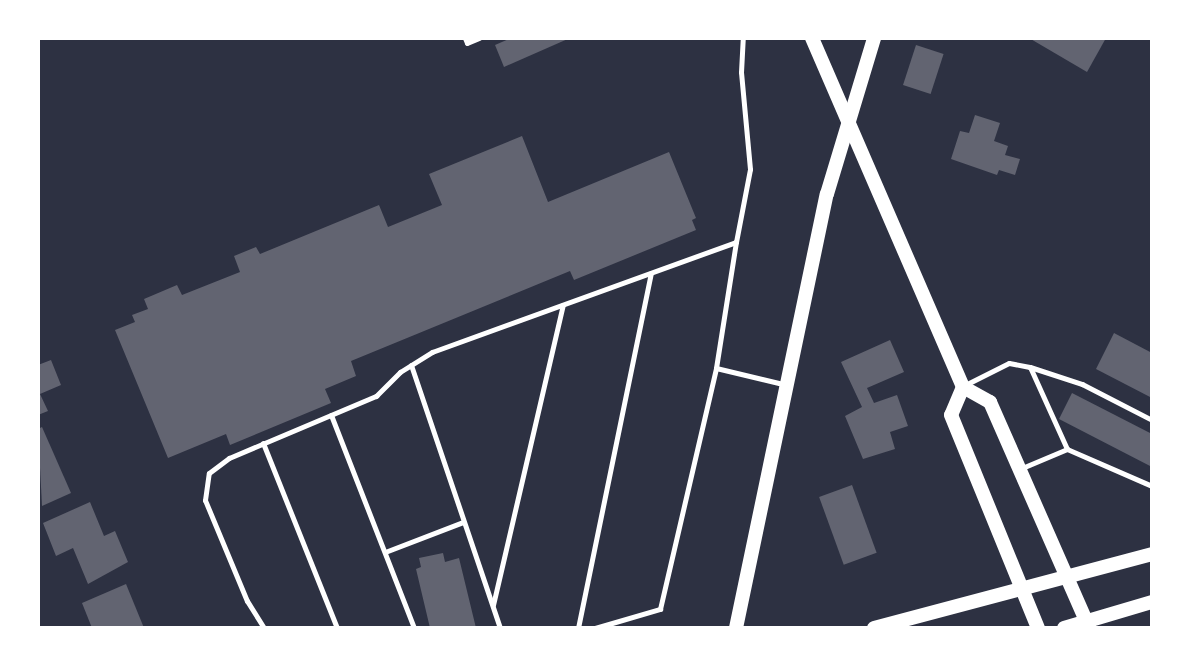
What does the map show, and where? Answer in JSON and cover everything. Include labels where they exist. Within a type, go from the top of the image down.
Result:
[{"type":"main road","points":[[812,38],[962,387],[990,402],[1070,575],[1088,625]]},
{"type":"main road","points":[[736,628],[847,120],[874,38]]},
{"type":"main road","points":[[962,387],[951,415],[1024,586],[1038,628]]},
{"type":"main road","points":[[874,628],[1152,554]]},
{"type":"main road","points":[[1064,628],[1088,625],[1152,602]]},
{"type":"lane","points":[[465,38],[467,43],[478,38]]},
{"type":"lane","points":[[595,628],[660,609],[716,368],[750,169],[741,72],[743,38]]},
{"type":"lane","points":[[264,628],[247,601],[205,500],[209,472],[229,458],[376,396],[411,365],[432,352],[736,242]]},
{"type":"lane","points":[[578,628],[651,273]]},
{"type":"lane","points":[[493,605],[563,305]]},
{"type":"lane","points":[[962,387],[1009,363],[1082,384],[1152,420]]},
{"type":"lane","points":[[411,365],[500,628]]},
{"type":"lane","points":[[1030,367],[1067,449],[1152,486]]},
{"type":"lane","points":[[716,368],[787,385]]},
{"type":"lane","points":[[331,415],[414,628]]},
{"type":"lane","points":[[263,443],[337,628]]},
{"type":"lane","points":[[1020,469],[1067,449]]},
{"type":"lane","points":[[385,552],[463,522]]},
{"type":"building","points":[[511,38],[570,38],[504,67],[495,45]]},
{"type":"building","points":[[1029,38],[1106,38],[1087,72]]},
{"type":"building","points":[[916,45],[944,54],[931,94],[903,85]]},
{"type":"building","points":[[975,115],[1000,123],[994,141],[1008,146],[1005,155],[1020,159],[1015,175],[999,170],[997,175],[951,159],[960,131],[969,133]]},
{"type":"building","points":[[522,136],[548,202],[669,152],[696,218],[692,220],[696,230],[574,280],[570,271],[351,361],[356,376],[325,389],[331,403],[230,445],[226,434],[168,458],[115,330],[135,322],[132,315],[148,309],[144,299],[177,285],[182,295],[240,272],[234,256],[256,247],[260,254],[379,205],[388,227],[442,205],[429,174]]},
{"type":"building","points":[[1114,333],[1152,353],[1152,398],[1096,369]]},
{"type":"building","points":[[890,340],[904,372],[867,388],[874,403],[897,395],[908,426],[890,432],[895,449],[863,459],[845,416],[862,407],[841,362]]},
{"type":"building","points":[[51,360],[61,385],[40,394],[48,411],[38,415],[38,365]]},
{"type":"building","points":[[1072,393],[1152,434],[1152,467],[1059,419]]},
{"type":"building","points":[[42,427],[71,493],[42,506],[38,429]]},
{"type":"building","points":[[852,485],[877,553],[844,565],[819,497]]},
{"type":"building","points":[[90,502],[104,536],[115,531],[128,562],[88,584],[73,548],[56,556],[43,523]]},
{"type":"building","points":[[443,553],[445,562],[459,558],[476,628],[430,628],[416,569],[421,567],[419,558]]},
{"type":"building","points":[[126,584],[144,628],[92,628],[82,603]]}]
